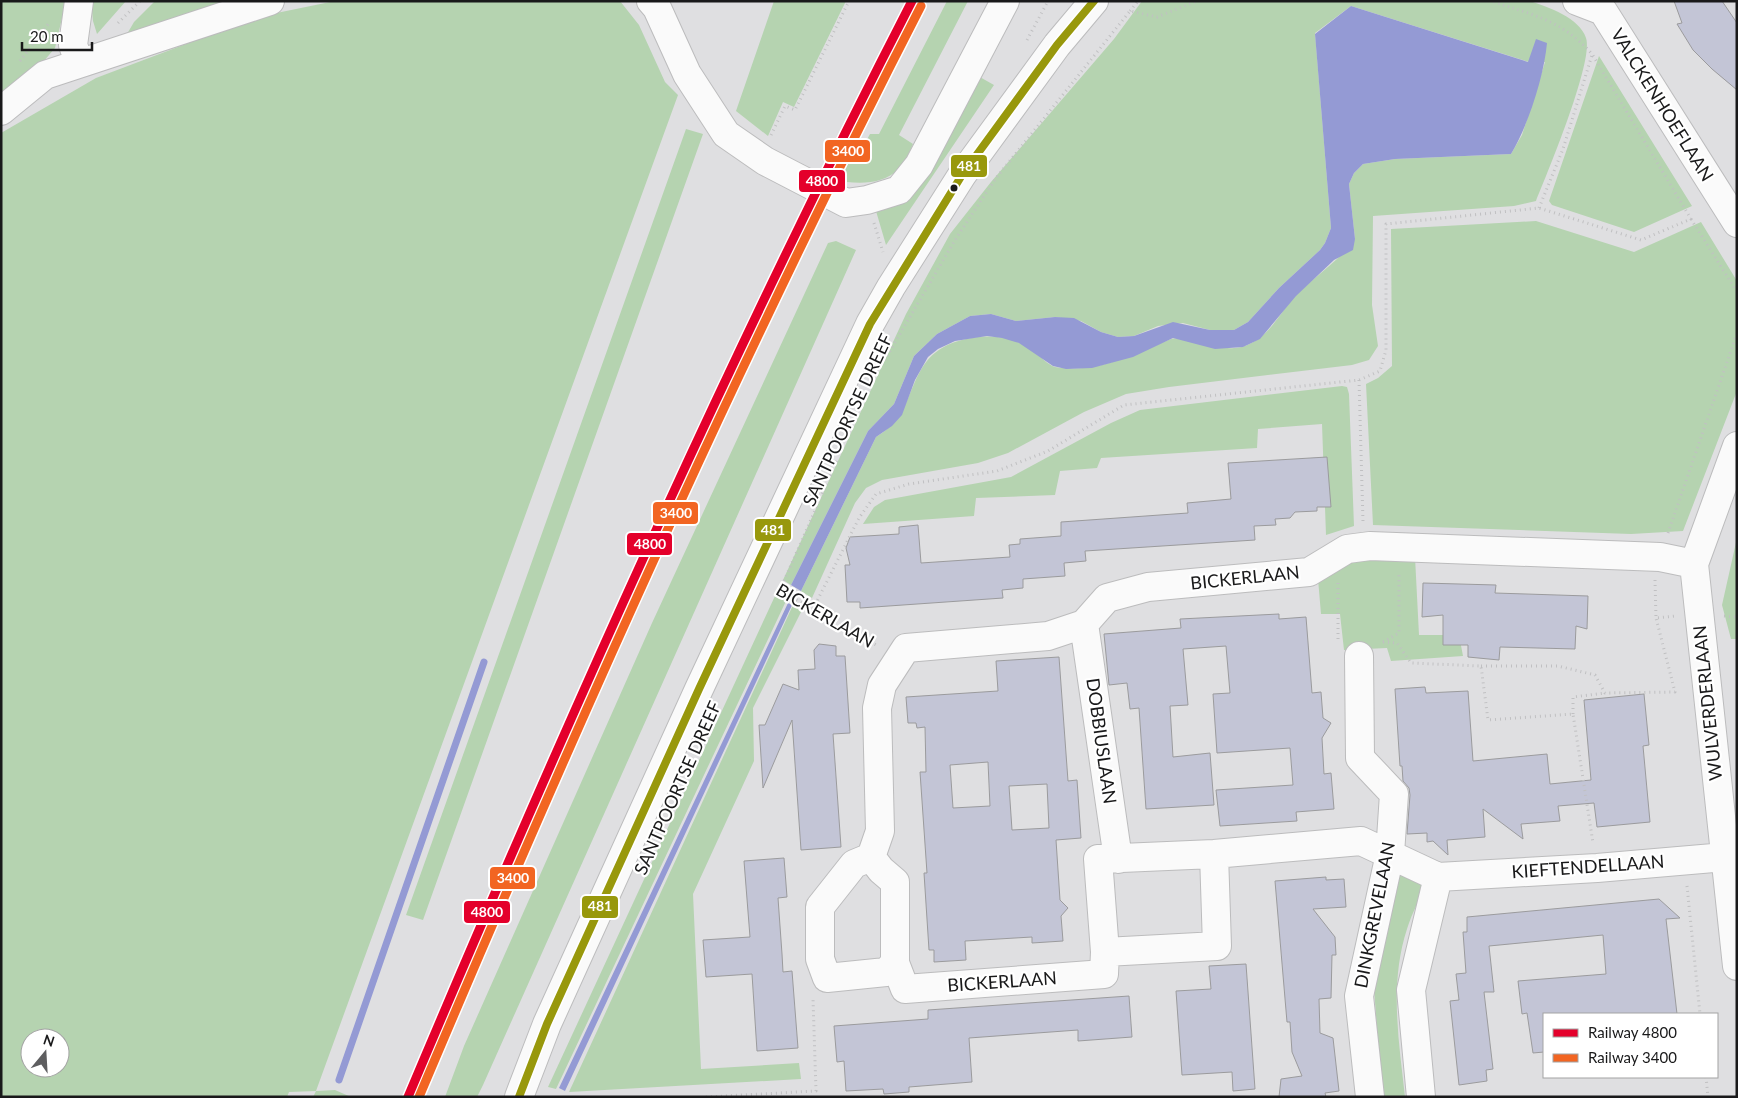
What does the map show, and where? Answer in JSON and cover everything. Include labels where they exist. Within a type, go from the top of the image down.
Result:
[{"type":"street","points":[[79,1],[73,45],[79,62]]},
{"type":"street","points":[[1,111],[45,75],[79,62],[270,1]]},
{"type":"street","points":[[651,1],[657,8],[687,74],[726,134],[761,159],[846,204],[899,190],[919,165],[1005,1]]},
{"type":"street","name":"SANTPOORTSE DREEF","points":[[1057,45],[1075,1]]},
{"type":"street","name":"SANTPOORTSE DREEF","points":[[519,1097],[547,1024],[751,577],[870,324],[891,287],[962,175],[1057,45],[1094,1]]},
{"type":"street","name":"VALCKENHOEFLAAN","points":[[1577,1],[1605,6],[1737,223]]},
{"type":"street","name":"WULVERDERLAAN","points":[[1737,446],[1694,564],[1730,857],[1737,966]]},
{"type":"street","points":[[1351,551],[1400,547],[1660,557],[1694,564]]},
{"type":"street","name":"BICKERLAAN","points":[[1084,624],[1107,598],[1148,588],[1309,572],[1351,551]]},
{"type":"street","points":[[895,963],[886,972],[827,978],[820,959],[820,907],[854,864],[871,857],[880,831],[877,708],[882,685],[898,657],[906,648],[1048,636],[1084,624]]},
{"type":"street","name":"DOBBIUSLAAN","points":[[1084,624],[1118,859]]},
{"type":"street","name":"DINKGREVELAAN","points":[[1359,656],[1360,758],[1394,794],[1390,854],[1359,996],[1370,1097]]},
{"type":"street","points":[[1214,854],[1217,946],[1105,952],[1098,859],[1214,854],[1361,841],[1438,876],[1411,990],[1421,1097]]},
{"type":"street","name":"BICKERLAAN","points":[[871,857],[881,870],[895,882],[895,963],[905,989],[1104,974],[1105,952]]},
{"type":"street","name":"KIEFTENDELLAAN","points":[[1438,876],[1597,868],[1730,857]]},
{"type":"path","points":[[761,159],[785,106],[795,110],[849,1]]},
{"type":"path","points":[[872,382],[955,240],[996,178],[1138,1]]},
{"type":"path","points":[[1130,11],[1157,17],[1197,1]]},
{"type":"path","points":[[1491,1],[1555,23],[1578,39],[1592,54],[1737,292]]},
{"type":"path","points":[[18,64],[25,51],[39,38],[52,18]]},
{"type":"path","points":[[1539,208],[1563,149],[1592,54]]},
{"type":"path","points":[[867,200],[884,255]]},
{"type":"path","points":[[813,609],[859,518],[876,494],[908,484],[997,471],[1048,451],[1124,405],[1359,380],[1380,371],[1386,350],[1386,224],[1539,208],[1641,240],[1691,219]]},
{"type":"path","points":[[1660,557],[1737,333]]},
{"type":"path","points":[[1359,380],[1351,551],[1338,644],[1359,656],[1399,633],[1400,547]]},
{"type":"path","points":[[780,590],[840,454]]},
{"type":"path","name":"BICKERLAAN","points":[[751,577],[780,590],[898,657]]},
{"type":"path","points":[[1597,868],[1573,714],[1573,697],[1605,692],[1675,692],[1656,618]]},
{"type":"path","points":[[1383,642],[1397,643],[1410,663],[1481,666],[1558,666],[1595,675],[1605,692]]},
{"type":"path","points":[[1481,666],[1488,720],[1573,714]]},
{"type":"path","points":[[1684,860],[1700,1013]]},
{"type":"path","points":[[706,1097],[816,1091],[813,1000],[827,978]]},
{"type":"path","points":[[1706,1078],[1708,1097]]},
{"type":"green space","points":[[1,1],[66,1],[55,48],[37,69],[1,92]]},
{"type":"green space","points":[[91,1],[126,1],[97,34],[93,21]]},
{"type":"green space","points":[[155,1],[225,1],[127,34],[134,22]]},
{"type":"green space","points":[[335,1],[620,1],[639,25],[665,82],[678,95],[316,1091],[289,1092],[287,1097],[1,1097],[1,133],[96,78],[257,17]]},
{"type":"green space","points":[[774,1],[846,1],[794,107],[783,102],[768,136],[736,111]]},
{"type":"green space","points":[[947,1],[968,1],[899,135],[913,144],[903,164],[892,175],[876,181],[859,183],[834,180],[847,147],[859,154],[870,134],[879,134]]},
{"type":"green space","points":[[1142,1],[1530,1],[1562,14],[1577,25],[1583,31],[1586,38],[1587,50],[1577,93],[1536,201],[1514,206],[1373,216],[1372,305],[1378,346],[1369,360],[1352,365],[1126,394],[1084,412],[1008,453],[978,463],[882,480],[866,488],[855,503],[812,598],[801,591],[876,437],[890,426],[900,414],[919,373],[927,361],[939,350],[955,342],[975,337],[1006,338],[1025,345],[1052,366],[1086,368],[1115,361],[1176,338],[1227,348],[1249,344],[1263,335],[1295,296],[1334,262],[1355,239],[1349,184],[1354,173],[1363,164],[1395,159],[1511,154],[1522,135],[1545,62],[1529,62],[1351,6],[1315,33],[1331,228],[1320,250],[1279,288],[1248,322],[1234,330],[1210,330],[1183,323],[1158,326],[1134,336],[1118,337],[1101,332],[1081,321],[1055,317],[1016,321],[991,314],[970,316],[937,334],[914,356],[894,404],[868,431],[791,585],[783,580],[906,314],[950,234],[991,182],[1114,39]]},
{"type":"green space","points":[[1599,56],[1692,206],[1634,232],[1552,205],[1549,201]]},
{"type":"green space","points":[[978,76],[994,85],[886,245],[876,211]]},
{"type":"green space","points":[[686,129],[703,134],[423,920],[406,915]]},
{"type":"green space","points":[[1536,221],[1634,252],[1701,222],[1737,281],[1737,391],[1683,531],[1631,534],[1373,525],[1366,384],[1378,378],[1392,366],[1391,229]]},
{"type":"green space","points":[[836,241],[856,250],[483,1085],[477,1097],[445,1097],[464,1046],[652,623],[828,243]]},
{"type":"green space","points":[[1342,386],[1347,387],[1349,394],[1354,526],[1326,535],[1322,424],[1258,429],[1257,448],[1101,458],[1097,468],[1060,471],[1055,495],[976,498],[974,516],[863,524],[874,507],[885,500],[1011,477],[1111,423],[1140,410]]},
{"type":"green space","points":[[1737,538],[1737,639],[1731,639],[1722,605]]},
{"type":"green space","points":[[1415,557],[1419,635],[1459,635],[1463,656],[1391,661],[1387,648],[1344,650],[1340,614],[1321,614],[1318,579],[1351,559]]},
{"type":"green space","points":[[775,596],[786,601],[556,1089],[548,1087]]},
{"type":"green space","points":[[793,605],[802,610],[753,708],[754,761],[693,894],[701,1069],[799,1063],[801,1079],[569,1092]]},
{"type":"green space","points":[[1399,866],[1428,880],[1407,929],[1398,971],[1398,1034],[1405,1097],[1382,1097],[1374,988]]},
{"type":"green space","points":[[335,1090],[351,1097],[313,1097],[316,1091]]},
{"type":"water","points":[[1351,6],[1528,62],[1536,39],[1547,43],[1543,70],[1534,100],[1511,154],[1395,159],[1363,164],[1354,173],[1349,184],[1355,239],[1353,250],[1334,260],[1296,296],[1260,339],[1243,347],[1215,349],[1173,338],[1133,357],[1092,368],[1066,369],[1053,366],[1019,343],[1002,338],[987,336],[955,341],[938,349],[928,357],[915,380],[902,415],[892,426],[876,437],[801,591],[791,585],[868,431],[894,404],[914,356],[937,334],[970,316],[991,314],[1016,321],[1055,317],[1074,318],[1101,332],[1118,337],[1134,336],[1173,322],[1210,330],[1234,330],[1248,322],[1279,288],[1320,250],[1331,228],[1315,34]]},
{"type":"water","points":[[788,603],[792,605],[565,1091],[559,1088]]},
{"type":"building","points":[[1674,1],[1722,1],[1737,23],[1737,90],[1693,50],[1677,24],[1682,23]]},
{"type":"building","points":[[1327,457],[1331,507],[1317,507],[1317,511],[1295,512],[1290,518],[1275,519],[1276,525],[1254,526],[1255,540],[1085,551],[1086,561],[1064,563],[1065,576],[1023,579],[1023,588],[1002,590],[1003,598],[860,608],[860,602],[847,602],[845,565],[850,565],[846,548],[850,537],[899,534],[899,527],[918,525],[921,563],[1010,557],[1009,545],[1020,544],[1020,539],[1061,536],[1061,522],[1188,513],[1187,503],[1231,499],[1228,463]]},
{"type":"building","points":[[1423,583],[1496,585],[1495,593],[1588,596],[1587,629],[1576,626],[1575,649],[1500,647],[1499,660],[1468,657],[1468,645],[1443,645],[1443,615],[1422,617]]},
{"type":"building","points":[[1279,614],[1279,619],[1306,617],[1312,693],[1321,692],[1323,718],[1331,723],[1322,738],[1324,774],[1331,773],[1334,809],[1296,812],[1297,821],[1220,826],[1216,790],[1293,785],[1290,748],[1217,753],[1213,694],[1230,693],[1226,646],[1183,649],[1188,705],[1170,706],[1173,757],[1210,753],[1214,805],[1146,809],[1139,708],[1130,709],[1127,683],[1109,685],[1104,634],[1181,628],[1180,619]]},
{"type":"building","points":[[819,644],[836,646],[836,656],[845,656],[850,733],[833,734],[841,847],[801,850],[792,720],[763,788],[759,725],[765,725],[783,684],[799,690],[798,670],[815,669],[814,650]]},
{"type":"building","points":[[1059,657],[1068,781],[1077,780],[1081,838],[1056,840],[1060,900],[1068,908],[1061,916],[1063,941],[1032,943],[1032,937],[965,941],[966,960],[934,962],[934,950],[929,950],[924,873],[927,873],[920,772],[926,772],[925,727],[917,728],[916,723],[908,723],[906,697],[998,691],[996,661]],"holes":[[[988,762],[990,806],[953,808],[950,765]],[[1047,784],[1049,828],[1012,830],[1009,786]]]},
{"type":"building","points":[[1425,687],[1426,693],[1468,691],[1473,761],[1547,754],[1550,784],[1591,780],[1584,700],[1644,694],[1649,745],[1643,746],[1650,822],[1597,827],[1594,803],[1558,806],[1560,821],[1521,824],[1523,839],[1483,809],[1485,837],[1447,840],[1448,855],[1433,841],[1427,842],[1427,833],[1407,834],[1410,795],[1409,788],[1403,781],[1402,766],[1400,766],[1395,689]]},
{"type":"building","points":[[784,858],[787,897],[778,898],[783,972],[792,971],[798,1048],[757,1051],[752,974],[706,977],[703,940],[750,937],[744,861]]},
{"type":"building","points":[[1326,877],[1326,880],[1344,879],[1346,907],[1313,909],[1335,937],[1336,955],[1332,955],[1331,998],[1319,999],[1320,1033],[1333,1038],[1339,1091],[1325,1093],[1326,1097],[1279,1097],[1281,1079],[1302,1076],[1292,1052],[1290,1022],[1287,1022],[1275,881]]},
{"type":"building","points":[[1659,899],[1680,918],[1666,919],[1677,1013],[1543,1013],[1543,1052],[1533,1053],[1527,1013],[1522,1014],[1518,981],[1606,974],[1603,935],[1489,946],[1494,992],[1484,992],[1493,1069],[1486,1070],[1487,1081],[1459,1085],[1450,1001],[1459,1000],[1456,974],[1466,973],[1463,932],[1467,932],[1467,917]]},
{"type":"building","points":[[1246,964],[1255,1089],[1233,1091],[1232,1072],[1182,1075],[1176,991],[1211,989],[1209,966]]},
{"type":"building","points":[[1129,996],[1132,1037],[1078,1041],[1078,1030],[969,1038],[972,1082],[909,1087],[909,1092],[884,1094],[883,1089],[846,1091],[844,1061],[837,1062],[834,1026],[928,1019],[928,1010]]},
{"type":"waterway","points":[[339,1080],[484,662]]},
{"type":"rail line","name":"4800","points":[[408,1097],[527,820],[650,544],[778,271],[912,1]]},
{"type":"rail line","name":"3400","points":[[419,1097],[598,684],[723,410],[853,140],[921,6]]},
{"type":"transit line","name":"481","points":[[519,1097],[547,1024],[699,689],[870,324],[962,175],[1057,45],[1094,1]]}]
